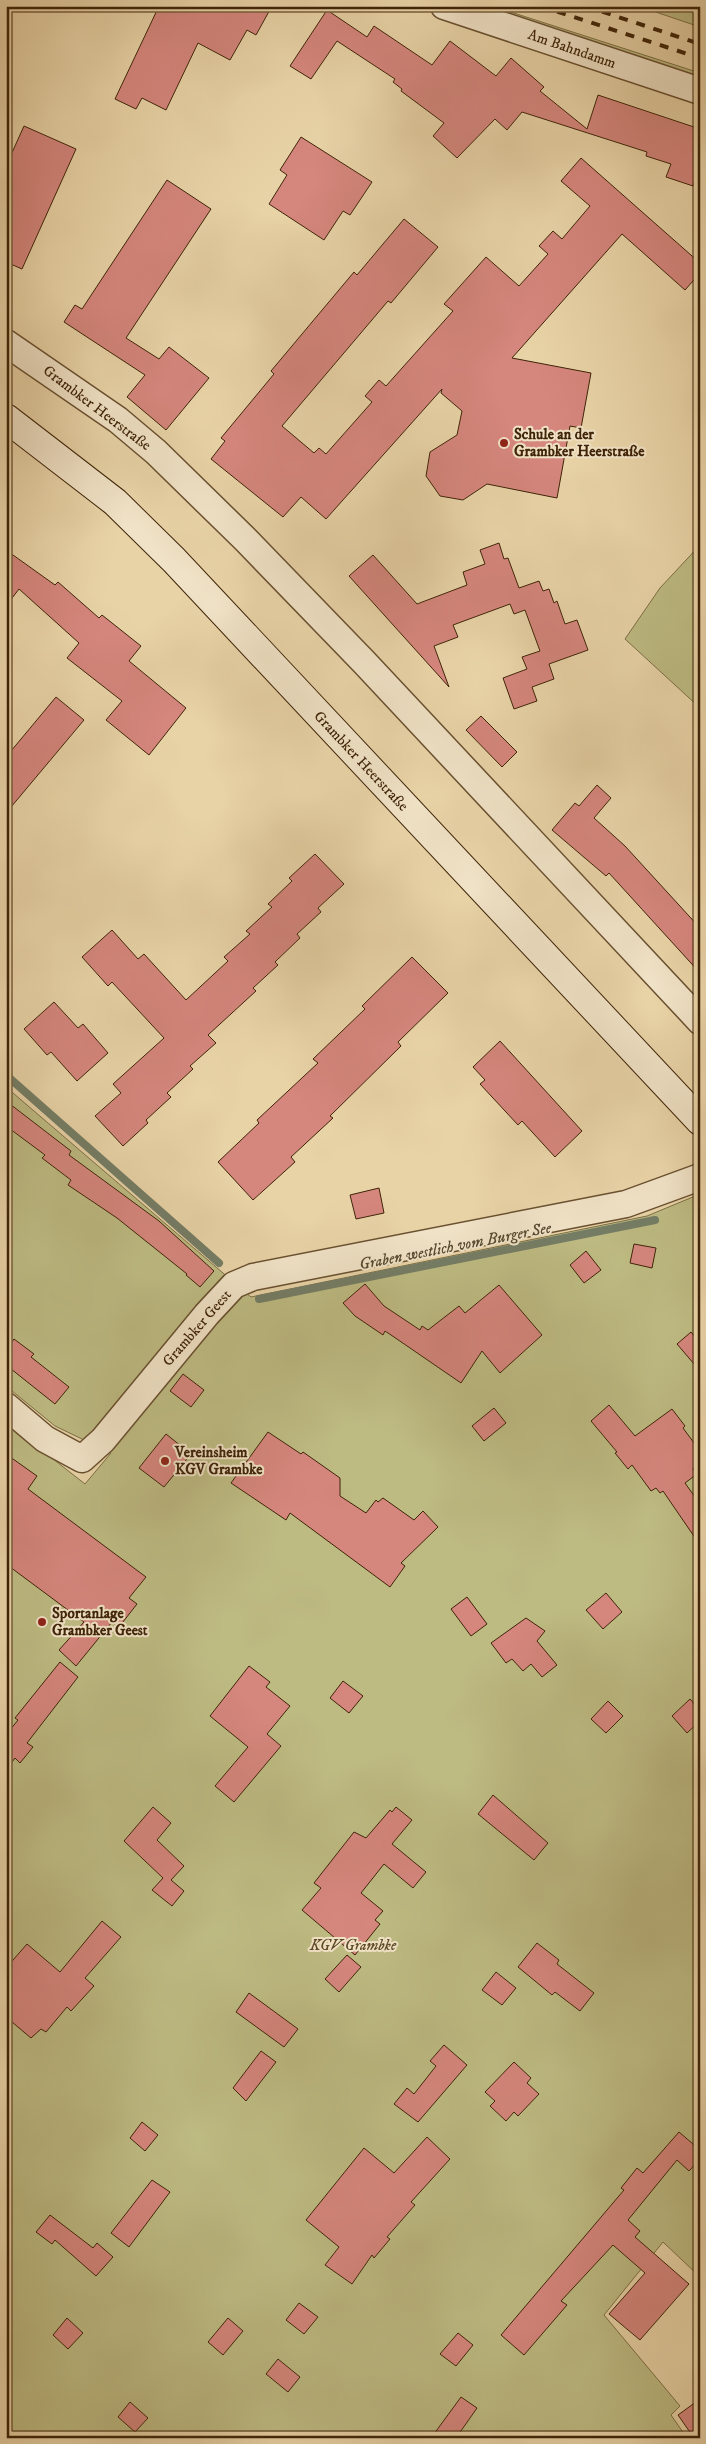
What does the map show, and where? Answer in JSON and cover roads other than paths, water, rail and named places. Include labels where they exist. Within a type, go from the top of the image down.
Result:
[{"type":"main road","name":"Grambker Heerstraße","points":[[6,418],[115,502],[174,560],[700,1121]]},
{"type":"street","name":"Am Bahndamm","points":[[444,6],[631,70],[700,91]]},
{"type":"street","name":"Grambker Heerstraße","points":[[6,343],[118,420],[156,452],[232,526],[364,662],[700,1022]]},
{"type":"street","name":"Grambker Geest","points":[[6,1406],[45,1439],[82,1459],[103,1440],[234,1285],[253,1277],[626,1204],[700,1177]]},
{"type":"waterway","name":"Graben westlich vom Burger See","points":[[6,1075],[219,1263]]},
{"type":"waterway","name":"Graben westlich vom Burger See","points":[[259,1299],[655,1220]]},
{"type":"railway","points":[[540,6],[700,58]]},
{"type":"railway","points":[[585,6],[700,44]]},
{"type":"place","name":"Schule an der Grambker Heerstraße","points":[[504,443]]},
{"type":"place","name":"Vereinsheim KGV Grambke","points":[[165,1461]]},
{"type":"place","name":"Sportanlage Grambker Geest","points":[[42,1622]]},
{"type":"park label","name":"KGV Grambke","points":[[353,1945]]}]
